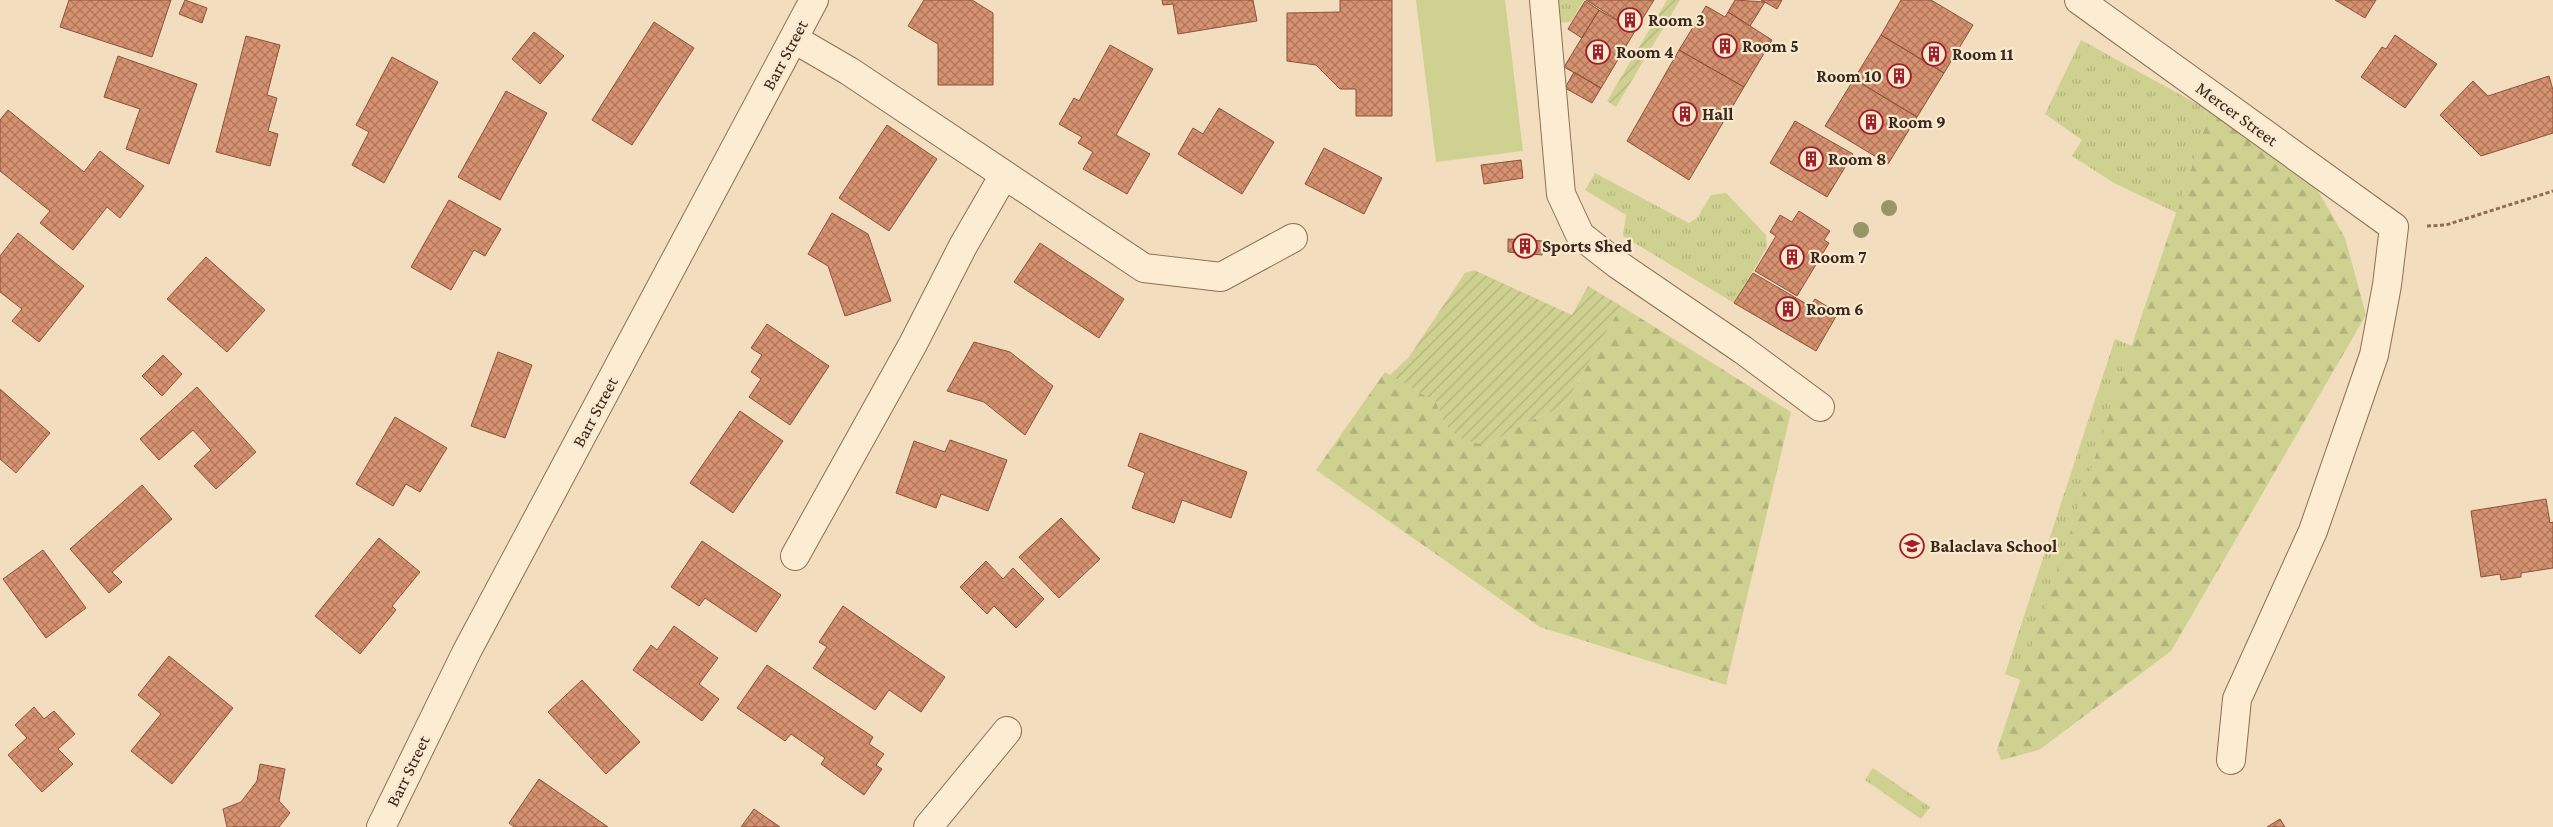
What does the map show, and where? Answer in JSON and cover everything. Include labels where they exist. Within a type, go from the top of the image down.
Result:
[{"type":"street","name":"Barr Street","points":[[381,827],[467,651],[814,0]]},
{"type":"street","points":[[1544,0],[1561,194],[1580,235],[1617,264],[1735,345],[1820,407]]},
{"type":"street","name":"Mercer Street","points":[[2080,0],[2394,227]]},
{"type":"street","points":[[794,39],[849,71],[1144,268],[1221,277],[1293,238]]},
{"type":"street","points":[[795,556],[913,344],[963,246],[1004,175]]},
{"type":"street","points":[[2231,760],[2237,699],[2313,531],[2374,355],[2388,285],[2394,227]]},
{"type":"street","points":[[928,827],[1006,731]]},
{"type":"path","points":[[2394,227],[2446,225],[2553,191]]},
{"type":"green space","points":[[1416,0],[1505,0],[1523,151],[1436,162]]},
{"type":"green space","points":[[1554,0],[1584,0],[1571,22],[1556,23]]},
{"type":"green space","points":[[1667,0],[1680,0],[1616,107],[1607,101]]},
{"type":"green space","points":[[2081,40],[2210,111],[2177,213],[2114,183],[2072,156],[2082,140],[2045,114]]},
{"type":"green space","points":[[2210,111],[2313,182],[2345,238],[2366,315],[2171,651],[2039,750],[2001,760],[1997,750]]},
{"type":"green space","points":[[1595,173],[1689,223],[1697,218],[1711,195],[1726,193],[1766,235],[1767,247],[1734,303],[1623,236],[1626,215],[1585,190]]},
{"type":"green space","points":[[1474,270],[1572,315],[1588,286],[1621,306],[1564,406],[1518,426],[1486,446],[1460,438],[1444,423],[1436,402],[1390,375],[1409,357],[1465,273]]},
{"type":"green space","points":[[1621,306],[1791,412],[1726,685],[1540,627],[1316,470],[1385,372],[1436,402],[1444,423],[1486,446],[1518,426],[1564,406]]},
{"type":"green space","points":[[2115,339],[2132,346],[2021,680],[2005,674]]},
{"type":"green space","points":[[1873,768],[1930,807],[1921,819],[1865,780]]},
{"type":"building","points":[[69,0],[171,0],[152,57],[60,27]]},
{"type":"building","points":[[185,0],[207,8],[202,23],[179,14]]},
{"type":"building","points":[[924,0],[972,0],[993,13],[993,85],[938,85],[938,44],[908,26]]},
{"type":"building","points":[[1162,0],[1253,0],[1257,21],[1178,34],[1173,4],[1163,5]]},
{"type":"building","points":[[1340,0],[1392,0],[1392,116],[1356,116],[1356,89],[1340,89],[1316,65],[1287,61],[1287,13],[1340,12]]},
{"type":"building","name":"Room 3","points":[[1586,0],[1654,0],[1635,31]]},
{"type":"building","points":[[1735,0],[1765,2],[1750,26],[1728,12]]},
{"type":"building","points":[[1761,0],[1782,0],[1777,9]]},
{"type":"building","name":"Room 11","points":[[1901,0],[1931,0],[1973,25],[1944,73],[1881,35]]},
{"type":"building","points":[[2335,0],[2376,0],[2365,18]]},
{"type":"building","points":[[1585,1],[1599,10],[1582,38],[1568,29]]},
{"type":"building","name":"Room 5","points":[[1706,6],[1725,17],[1728,12],[1772,40],[1744,87],[1679,50]]},
{"type":"building","name":"Room 4","points":[[1599,10],[1635,31],[1601,88],[1564,67]]},
{"type":"building","points":[[654,22],[694,48],[632,145],[592,120]]},
{"type":"building","points":[[534,32],[564,56],[540,84],[512,59]]},
{"type":"building","name":"Room 10","points":[[1881,35],[1944,73],[1917,117],[1854,79]]},
{"type":"building","points":[[2395,35],[2437,64],[2405,108],[2361,77],[2382,47],[2386,49]]},
{"type":"building","points":[[246,36],[280,45],[267,95],[277,98],[268,131],[278,134],[270,166],[216,152]]},
{"type":"building","points":[[1110,45],[1153,69],[1116,135],[1150,154],[1127,194],[1083,169],[1093,152],[1078,143],[1082,137],[1059,124],[1074,98],[1079,101]]},
{"type":"building","name":"Hall","points":[[1679,50],[1744,87],[1689,180],[1627,141]]},
{"type":"building","points":[[118,56],[197,84],[169,164],[126,149],[140,109],[104,97]]},
{"type":"building","points":[[392,57],[438,82],[384,183],[352,165],[369,132],[356,125]]},
{"type":"building","points":[[1574,72],[1601,88],[1592,103],[1565,88]]},
{"type":"building","points":[[2549,76],[2553,90],[2553,133],[2481,156],[2440,115],[2473,81],[2488,96]]},
{"type":"building","name":"Room 9","points":[[1854,79],[1917,117],[1888,164],[1825,126]]},
{"type":"building","points":[[506,91],[547,113],[500,200],[458,177]]},
{"type":"building","points":[[1219,108],[1274,142],[1242,194],[1178,154],[1193,128],[1203,134]]},
{"type":"building","points":[[8,110],[84,172],[100,151],[144,186],[120,218],[107,207],[73,250],[40,223],[50,211],[0,171],[0,120]]},
{"type":"building","name":"Room 8","points":[[1795,121],[1853,154],[1827,197],[1770,163]]},
{"type":"building","points":[[887,125],[937,159],[889,231],[839,198]]},
{"type":"building","points":[[1324,148],[1382,178],[1364,214],[1305,184]]},
{"type":"building","points":[[1521,160],[1523,178],[1484,184],[1481,165]]},
{"type":"building","points":[[449,200],[501,229],[485,256],[474,250],[451,290],[411,267]]},
{"type":"building","name":"Room 7","points":[[1799,211],[1830,231],[1824,240],[1829,243],[1797,296],[1755,271],[1776,236],[1770,232],[1780,215],[1792,222]]},
{"type":"building","points":[[832,213],[868,234],[891,301],[845,316],[828,266],[808,254]]},
{"type":"building","points":[[18,233],[84,286],[39,342],[12,321],[22,309],[0,292],[0,256]]},
{"type":"building","name":"Sports Shed","points":[[1508,239],[1544,241],[1542,255],[1508,252]]},
{"type":"building","points":[[1040,243],[1124,299],[1099,338],[1014,282]]},
{"type":"building","points":[[206,257],[265,310],[227,352],[167,299]]},
{"type":"building","name":"Room 6","points":[[1753,273],[1810,306],[1815,299],[1838,313],[1816,351],[1734,303]]},
{"type":"building","points":[[767,324],[829,366],[790,425],[749,397],[761,379],[751,372],[762,355],[751,348]]},
{"type":"building","points":[[974,342],[1010,352],[1053,386],[1025,435],[984,402],[947,391]]},
{"type":"building","points":[[498,352],[532,365],[505,438],[471,426]]},
{"type":"building","points":[[163,355],[182,374],[162,396],[142,376]]},
{"type":"building","points":[[197,387],[256,452],[216,489],[194,466],[211,450],[193,430],[159,460],[140,439]]},
{"type":"building","points":[[0,389],[50,433],[16,473],[0,459]]},
{"type":"building","points":[[740,411],[783,441],[733,513],[690,483]]},
{"type":"building","points":[[395,417],[447,448],[420,492],[406,484],[393,506],[356,484]]},
{"type":"building","points":[[1140,433],[1247,472],[1231,518],[1182,500],[1174,523],[1132,508],[1145,473],[1128,466]]},
{"type":"building","points":[[950,440],[1007,460],[988,511],[941,494],[936,508],[896,493],[914,441],[945,452]]},
{"type":"building","points":[[142,485],[172,519],[112,572],[122,582],[109,593],[70,549]]},
{"type":"building","points":[[2546,499],[2550,523],[2553,522],[2553,568],[2521,573],[2521,577],[2501,580],[2500,574],[2481,577],[2471,511]]},
{"type":"building","points":[[1061,518],[1100,559],[1059,598],[1019,557]]},
{"type":"building","points":[[379,538],[420,572],[392,606],[396,610],[360,654],[315,616]]},
{"type":"building","points":[[702,541],[781,595],[756,632],[705,598],[699,606],[671,587]]},
{"type":"building","points":[[43,550],[86,608],[46,638],[3,579]]},
{"type":"building","points":[[986,561],[1003,579],[1013,568],[1044,599],[1016,628],[994,606],[987,614],[960,587]]},
{"type":"building","points":[[843,606],[945,677],[921,712],[889,690],[875,710],[813,668],[827,647],[819,642]]},
{"type":"building","points":[[674,626],[718,658],[699,684],[719,699],[702,721],[633,670],[651,645],[657,650]]},
{"type":"building","points":[[169,656],[233,708],[172,784],[131,751],[161,714],[138,695]]},
{"type":"building","points":[[767,665],[873,737],[869,744],[884,754],[876,765],[882,769],[864,795],[821,764],[825,758],[791,734],[785,741],[737,708]]},
{"type":"building","points":[[582,680],[640,742],[606,774],[548,712]]},
{"type":"building","points":[[34,707],[44,719],[54,711],[75,734],[58,749],[73,764],[42,792],[8,755],[27,738],[15,725]]},
{"type":"building","points":[[260,764],[285,769],[279,801],[290,813],[279,827],[227,827],[223,809],[241,802],[257,781]]},
{"type":"building","points":[[539,779],[608,827],[514,827],[509,823]]},
{"type":"building","points":[[754,809],[780,827],[741,827]]},
{"type":"building","points":[[2280,819],[2285,827],[2267,827]]},
{"type":"place","name":"Room 3","points":[[1630,20]]},
{"type":"place","name":"Room 5","points":[[1725,46]]},
{"type":"place","name":"Room 4","points":[[1598,52]]},
{"type":"place","name":"Room 11","points":[[1934,54]]},
{"type":"place","name":"Room 10","points":[[1899,76]]},
{"type":"place","name":"Hall","points":[[1685,114]]},
{"type":"place","name":"Room 9","points":[[1871,122]]},
{"type":"place","name":"Room 8","points":[[1811,159]]},
{"type":"place","name":"Sports Shed","points":[[1525,246]]},
{"type":"place","name":"Room 7","points":[[1792,257]]},
{"type":"place","name":"Room 6","points":[[1788,309]]},
{"type":"place","name":"Balaclava School","points":[[1912,546]]}]
